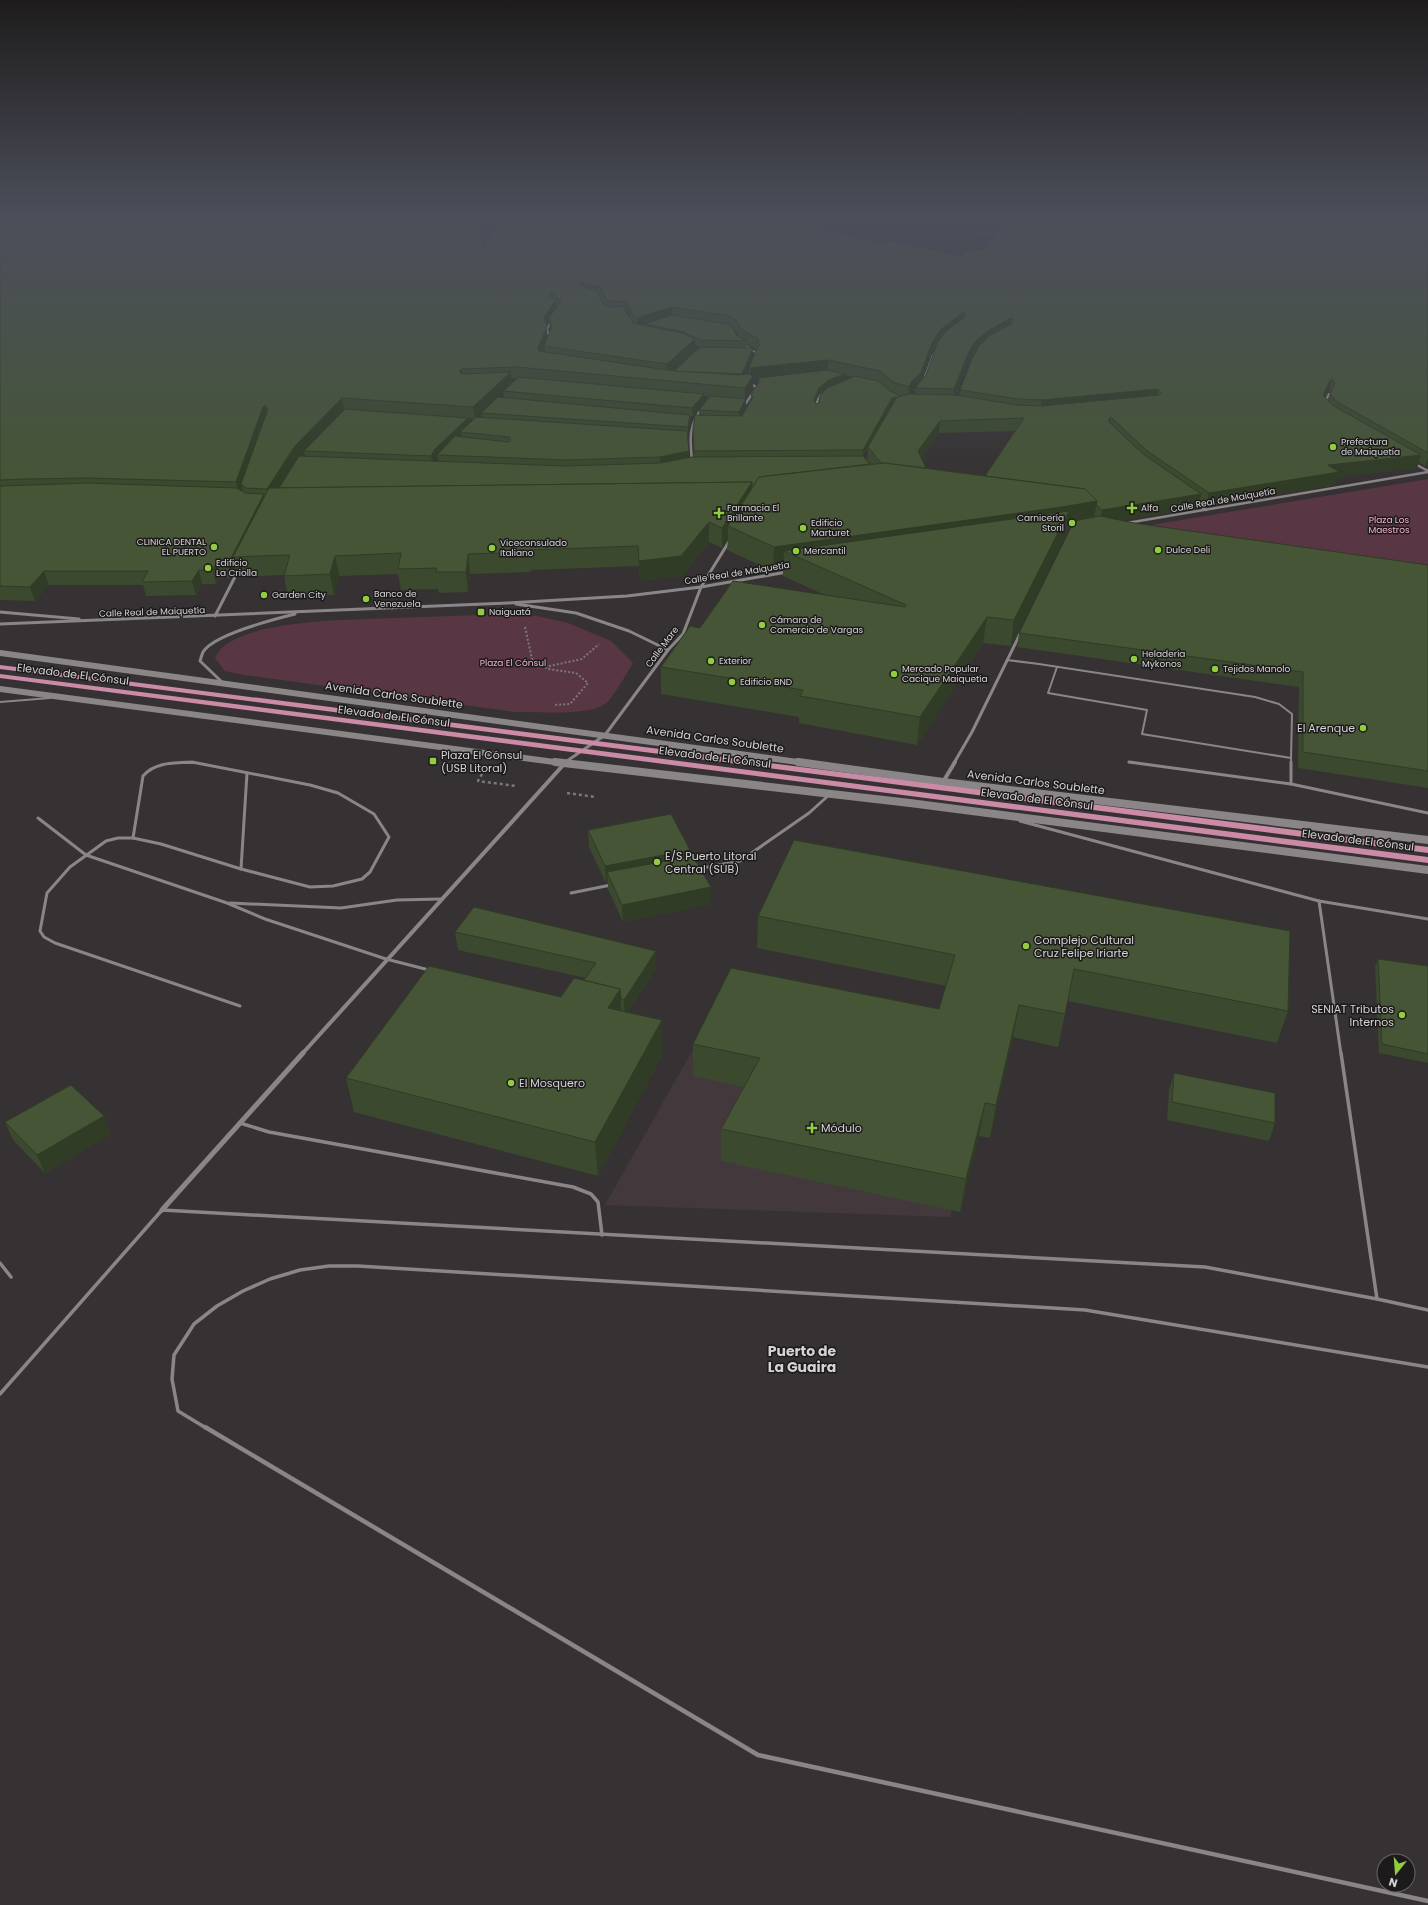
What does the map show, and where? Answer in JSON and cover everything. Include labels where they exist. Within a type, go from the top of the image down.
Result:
[{"type":"main road","name":"Elevado de El Cónsul","points":[[0,667],[1428,850]]},
{"type":"main road","name":"Elevado de El Cónsul","points":[[0,676],[1428,860]]},
{"type":"street","points":[[548,343],[550,338],[547,329],[553,318]]},
{"type":"street","points":[[738,342],[756,352]]},
{"type":"street","points":[[924,379],[932,357],[939,347]]},
{"type":"street","points":[[749,352],[756,352]]},
{"type":"street","points":[[745,380],[749,384],[757,387],[746,403],[750,403]]},
{"type":"street","points":[[743,384],[757,382]]},
{"type":"street","points":[[816,408],[816,401],[821,394],[834,389]]},
{"type":"street","points":[[1323,407],[1329,394]]},
{"type":"street","points":[[698,461],[692,462],[690,436],[693,420],[704,405]]},
{"type":"street","points":[[693,420],[699,420]]},
{"type":"street","points":[[1409,460],[1428,472]]},
{"type":"street","name":"Calle Real de Maiquetía","points":[[1122,524],[1428,472]]},
{"type":"street","points":[[1193,501],[1206,510]]},
{"type":"street","name":"Calle Mare","points":[[162,1210],[386,959],[564,763],[605,734],[668,650],[683,634],[701,587],[732,536]]},
{"type":"street","points":[[215,616],[239,568]]},
{"type":"street","name":"Calle Real de Maiquetía","points":[[0,624],[508,603],[627,596],[701,587],[791,571]]},
{"type":"street","points":[[508,603],[576,613],[629,631],[668,650]]},
{"type":"street","points":[[0,612],[100,621]]},
{"type":"street","name":"Calle Real de Maiquetía","points":[[223,684],[200,661],[203,652],[219,640],[276,619],[305,612]]},
{"type":"street","points":[[943,782],[972,732],[1021,632]]},
{"type":"street","name":"Avenida Carlos Soublette","points":[[0,653],[605,734],[943,782],[1428,840]]},
{"type":"street","points":[[0,689],[564,763],[997,814],[1428,870]]},
{"type":"lane","points":[[668,650],[675,650]]},
{"type":"lane","points":[[1007,660],[1255,698],[1279,704],[1292,714],[1291,784]]},
{"type":"lane","points":[[1057,667],[1048,693],[1147,710],[1142,734],[1291,758]]},
{"type":"lane","points":[[0,702],[60,697]]},
{"type":"lane","points":[[133,838],[143,776],[149,769],[163,764],[192,762],[338,793],[374,814],[389,837],[370,872],[362,879],[347,884],[310,887],[241,869],[161,844],[133,838],[118,838],[106,841],[70,867],[48,893],[40,931],[44,937],[55,943],[240,1006]]},
{"type":"lane","points":[[1130,762],[1291,784],[1428,813]]},
{"type":"lane","points":[[241,869],[247,773]]},
{"type":"lane","points":[[694,869],[740,861],[809,813],[831,794]]},
{"type":"lane","points":[[997,814],[1319,901],[1428,919]]},
{"type":"lane","points":[[38,818],[86,855],[226,903],[265,919],[386,959],[432,971]]},
{"type":"lane","points":[[571,893],[617,884]]},
{"type":"lane","points":[[226,903],[341,908],[397,900],[441,899]]},
{"type":"lane","points":[[1319,901],[1377,1299]]},
{"type":"lane","points":[[240,1123],[269,1132],[573,1187],[591,1194],[598,1202],[602,1235]]},
{"type":"lane","points":[[0,1394],[162,1210],[1205,1267],[1428,1310]]},
{"type":"lane","points":[[0,1263],[11,1277]]},
{"type":"lane","points":[[1428,1368],[1085,1310],[329,1266],[300,1270],[270,1279],[243,1291],[217,1306],[194,1324],[174,1355],[172,1379],[178,1411],[758,1755],[1428,1901]]},
{"type":"shaded area","name":"Módulo","points":[[725,993],[997,1051],[950,1217],[605,1205]]},
{"type":"green space","name":"Plaza Los Maestros","points":[[1428,479],[1428,570],[1127,529]]},
{"type":"green space","name":"Plaza El Cónsul","points":[[513,614],[537,616],[568,623],[611,641],[633,663],[616,691],[605,704],[597,708],[575,712],[549,713],[516,712],[244,675],[225,671],[215,658],[224,646],[240,637],[282,626],[354,619]]},
{"type":"building","points":[[0,306],[552,306],[544,317],[547,327],[538,348],[539,351],[667,370],[737,375],[749,374],[753,376],[745,388],[517,367],[462,369],[459,371],[462,374],[511,372],[473,407],[342,398],[295,446],[267,489],[246,488],[241,484],[268,409],[265,405],[236,482],[87,478],[0,480]]},
{"type":"building","points":[[558,306],[624,306],[627,315],[632,319],[633,323],[682,333],[695,339],[667,364],[544,346],[552,327],[549,318]]},
{"type":"building","points":[[629,306],[1428,306],[1428,453],[1336,401],[1330,394],[1335,383],[1332,379],[1323,395],[1332,405],[1421,455],[1328,465],[1339,472],[1209,493],[1146,450],[1111,417],[1109,422],[1143,454],[1201,494],[1102,510],[1096,505],[1097,501],[1085,489],[985,476],[1024,418],[940,421],[918,451],[926,468],[881,463],[868,447],[897,397],[911,394],[956,395],[1017,405],[1042,406],[1159,395],[1161,393],[1158,389],[1042,400],[1018,399],[960,390],[972,359],[979,346],[989,336],[1013,323],[1014,320],[1011,318],[986,332],[974,343],[967,356],[954,389],[915,388],[926,375],[937,344],[945,332],[965,317],[966,314],[963,313],[941,329],[931,345],[921,373],[912,381],[909,387],[893,382],[880,371],[828,360],[750,368],[749,367],[759,345],[758,339],[740,328],[737,321],[729,316],[672,307],[637,318],[632,313]]},
{"type":"building","points":[[672,315],[727,324],[733,328],[736,335],[747,341],[700,340],[684,332],[645,324]]},
{"type":"building","points":[[700,347],[753,348],[742,374],[674,371]]},
{"type":"building","points":[[827,370],[845,374],[829,380],[819,388],[814,400],[816,404],[819,403],[820,396],[827,388],[855,376],[878,381],[890,391],[901,396],[892,398],[863,450],[694,451],[693,429],[695,415],[742,416],[753,397],[751,394],[760,381],[758,378]]},
{"type":"building","points":[[519,377],[704,394],[692,408],[503,391]]},
{"type":"building","points":[[710,396],[746,399],[739,412],[699,410]]},
{"type":"building","points":[[498,397],[690,415],[688,427],[481,413]]},
{"type":"building","points":[[345,409],[468,418],[435,449],[431,456],[304,451]]},
{"type":"building","points":[[476,417],[687,431],[689,451],[660,457],[566,460],[437,455],[455,436],[508,442],[511,440],[509,437],[460,432]]},
{"type":"building","points":[[299,456],[565,466],[660,463],[692,457],[863,456],[870,464],[759,477],[752,488],[752,482],[279,488]]},
{"type":"building","points":[[884,463],[1085,489],[1097,501],[774,547],[728,526],[759,477]]},
{"type":"building","points":[[752,482],[722,528],[709,522],[681,556],[639,561],[638,546],[529,550],[529,552],[468,554],[466,572],[436,572],[437,568],[398,569],[401,553],[335,556],[330,574],[284,576],[290,555],[233,557],[269,488]]},
{"type":"building","points":[[87,483],[237,488],[245,493],[264,494],[228,564],[216,564],[213,570],[199,570],[192,581],[142,582],[148,571],[44,571],[30,587],[0,586],[0,486]]},
{"type":"building","points":[[1069,511],[1014,620],[987,617],[920,717],[800,696],[803,690],[661,667],[690,626],[700,628],[733,581],[905,607],[906,605],[784,551]]},
{"type":"building","points":[[1100,516],[1134,523],[1428,565],[1428,771],[1303,752],[1303,672],[1019,633],[1074,521]]},
{"type":"building","points":[[671,814],[690,850],[605,866],[588,830]]},
{"type":"building","points":[[794,840],[1290,931],[1288,1011],[1074,969],[1065,1014],[1019,1005],[996,1105],[985,1103],[966,1179],[721,1129],[760,1058],[693,1044],[731,968],[939,1009],[955,955],[758,916]]},
{"type":"building","points":[[693,856],[711,887],[622,905],[607,872]]},
{"type":"building","points":[[474,907],[656,951],[624,1000],[621,999],[620,989],[584,980],[596,963],[455,932]]},
{"type":"building","name":"SENIAT Tributos Internos","points":[[1378,959],[1428,966],[1428,1054],[1382,1044]]},
{"type":"building","name":"El Mosquero","points":[[429,966],[561,997],[574,978],[620,989],[608,1008],[662,1020],[595,1142],[346,1078]]},
{"type":"building","points":[[1174,1073],[1275,1093],[1275,1123],[1172,1102]]},
{"type":"building","points":[[71,1085],[104,1116],[37,1155],[5,1122]]},
{"type":"place","name":"Prefectura de Maiquetía","points":[[1333,447]]},
{"type":"place","name":"Alfa","points":[[1132,508]]},
{"type":"place","name":"Farmacia El Brillante","points":[[719,513]]},
{"type":"place","name":"Carnicería Storil","points":[[1072,523]]},
{"type":"place","name":"Edificio Marturet","points":[[803,528]]},
{"type":"place","name":"CLINICA DENTAL EL PUERTO","points":[[214,547]]},
{"type":"place","name":"Viceconsulado Italiano","points":[[492,548]]},
{"type":"place","name":"Dulce Deli","points":[[1158,550]]},
{"type":"place","name":"Mercantil","points":[[796,551]]},
{"type":"place","name":"Edificio La Criolla","points":[[208,568]]},
{"type":"place","name":"Garden City","points":[[264,595]]},
{"type":"place","name":"Banco de Venezuela","points":[[366,599]]},
{"type":"place","name":"Naiguatá","points":[[481,612]]},
{"type":"place","name":"Cámara de Comercio de Vargas","points":[[762,625]]},
{"type":"place","name":"Heladería Mykonos","points":[[1134,659]]},
{"type":"place","name":"Exterior","points":[[711,661]]},
{"type":"place","name":"Tejidos Manolo","points":[[1215,669]]},
{"type":"place","name":"Mercado Popular Cacique Maiquetía","points":[[894,674]]},
{"type":"place","name":"Edificio BND","points":[[732,682]]},
{"type":"place","name":"El Arenque","points":[[1363,728]]},
{"type":"place","name":"Plaza El Cónsul (USB Litoral)","points":[[433,761]]},
{"type":"place","name":"E/S Puerto Litoral Central (SUB)","points":[[657,862]]},
{"type":"place","name":"Complejo Cultural Cruz Felipe Iriarte","points":[[1026,946]]},
{"type":"place","name":"SENIAT Tributos Internos","points":[[1402,1015]]},
{"type":"place","name":"El Mosquero","points":[[511,1083]]},
{"type":"place","name":"Módulo","points":[[812,1128]]},
{"type":"district","name":"Puerto de La Guaira","points":[[802,1360]]}]
